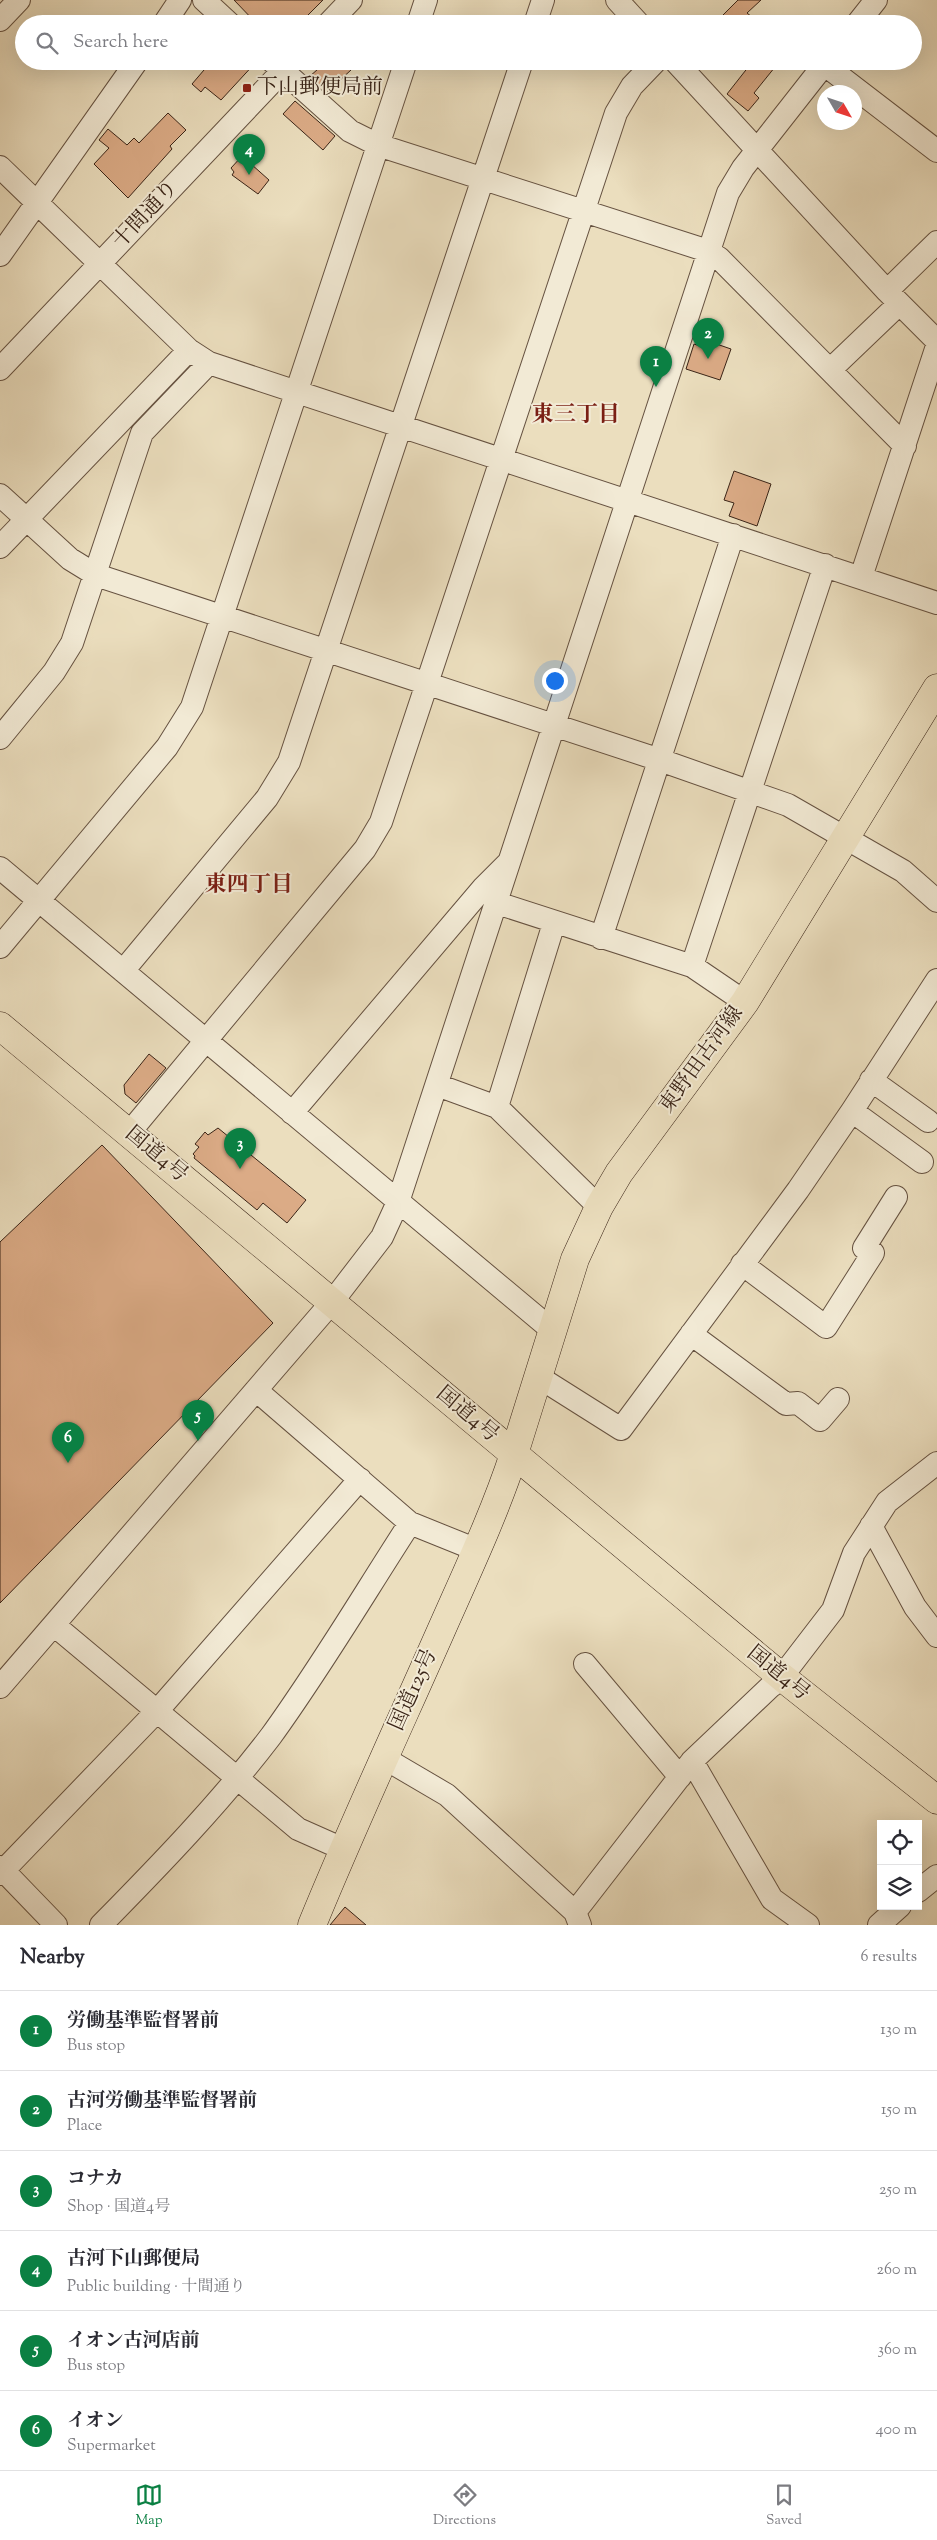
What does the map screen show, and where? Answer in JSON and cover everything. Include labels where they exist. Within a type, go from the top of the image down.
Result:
[{"type":"main road","name":"東野田古河線","points":[[514,1454],[575,1259],[598,1207],[619,1173],[745,1002],[937,688]]},
{"type":"main road","name":"国道4号","points":[[0,1026],[130,1132],[783,1678],[937,1800]]},
{"type":"main road","name":"国道125号","points":[[312,1925],[343,1849],[477,1550],[504,1485],[514,1454]]},
{"type":"street","points":[[0,20],[19,0]]},
{"type":"street","points":[[170,15],[180,0]]},
{"type":"street","points":[[204,0],[220,15]]},
{"type":"street","points":[[337,15],[351,0]]},
{"type":"street","points":[[421,15],[426,0]]},
{"type":"street","points":[[538,15],[543,0]]},
{"type":"street","points":[[617,0],[631,15]]},
{"type":"street","points":[[864,15],[876,0]]},
{"type":"street","points":[[0,255],[132,70]]},
{"type":"street","name":"十間通り","points":[[0,369],[101,263],[277,70]]},
{"type":"street","points":[[287,70],[350,131],[378,145],[708,251],[719,258],[905,446]]},
{"type":"street","points":[[0,947],[167,748],[192,707],[403,70]]},
{"type":"street","points":[[123,971],[279,781],[289,762],[519,70]]},
{"type":"street","points":[[130,1132],[364,849],[381,822],[616,113],[632,86],[647,70]]},
{"type":"street","points":[[682,70],[893,298],[937,341]]},
{"type":"street","points":[[0,1687],[332,1302],[382,1237],[398,1202],[437,1085],[708,251],[731,187],[756,151],[820,70]]},
{"type":"street","points":[[835,70],[937,151]]},
{"type":"street","points":[[0,167],[189,350],[208,363],[297,391],[400,427],[502,458],[937,603]]},
{"type":"street","points":[[830,370],[893,298],[937,242]]},
{"type":"street","points":[[861,577],[937,346]]},
{"type":"street","points":[[0,547],[189,350]]},
{"type":"street","points":[[0,738],[54,672],[72,643],[142,433],[208,363]]},
{"type":"street","points":[[0,495],[70,559],[96,574],[660,760],[788,805],[903,871],[937,901]]},
{"type":"street","points":[[601,938],[734,535]]},
{"type":"street","points":[[692,966],[825,565]]},
{"type":"street","points":[[292,1113],[483,888],[510,860]]},
{"type":"street","points":[[0,868],[552,1330]]},
{"type":"street","points":[[497,903],[554,923],[692,966],[745,1002]]},
{"type":"street","points":[[497,1106],[554,923]]},
{"type":"street","points":[[537,1376],[621,1429],[798,1190],[937,980]]},
{"type":"street","points":[[871,1080],[928,1121]]},
{"type":"street","points":[[437,1085],[497,1106],[598,1207]]},
{"type":"street","points":[[852,1111],[922,1162]]},
{"type":"street","points":[[742,1264],[826,1327],[873,1253],[864,1248],[896,1197]]},
{"type":"street","points":[[691,1334],[786,1404],[798,1403],[820,1420],[838,1399]]},
{"type":"street","points":[[256,1390],[410,1523],[477,1550]]},
{"type":"street","points":[[384,1758],[446,1795],[578,1919],[686,1769],[770,1687],[783,1678],[790,1666],[834,1610],[854,1553],[887,1502],[937,1463]]},
{"type":"street","points":[[56,1925],[1,1870],[158,1710],[360,1479]]},
{"type":"street","points":[[101,1925],[163,1862],[236,1779],[270,1736],[326,1657],[410,1523]]},
{"type":"street","points":[[871,1526],[915,1607],[937,1636]]},
{"type":"street","points":[[54,1625],[298,1829],[343,1849]]},
{"type":"street","points":[[584,1664],[686,1769],[772,1899],[808,1925]]},
{"type":"street","points":[[922,1887],[937,1876]]},
{"type":"street","points":[[879,1925],[896,1910]]},
{"type":"building","points":[[234,0],[323,0],[308,15],[248,15]]},
{"type":"building","points":[[738,0],[761,0],[747,13],[750,15],[723,15]]},
{"type":"building","points":[[204,70],[249,70],[221,100],[205,87],[201,92],[192,84]]},
{"type":"building","points":[[317,70],[351,70],[327,92],[309,77]]},
{"type":"building","points":[[746,70],[773,70],[754,93],[759,98],[748,111],[727,94]]},
{"type":"building","points":[[295,101],[335,136],[323,150],[283,114]]},
{"type":"building","points":[[168,113],[186,130],[170,146],[172,149],[128,198],[94,164],[109,148],[99,140],[108,129],[127,145],[134,138],[139,143]]},
{"type":"building","points":[[242,156],[269,180],[258,194],[232,175],[234,172],[231,168]]},
{"type":"building","points":[[705,340],[731,349],[720,380],[686,369],[694,344],[703,347]]},
{"type":"building","points":[[734,471],[771,484],[757,526],[729,516],[734,503],[724,500]]},
{"type":"building","points":[[149,1054],[166,1068],[136,1103],[125,1094],[124,1085]]},
{"type":"building","points":[[218,1128],[306,1200],[287,1223],[263,1203],[257,1210],[194,1158],[193,1154],[199,1147],[195,1144],[205,1132],[208,1135]]},
{"type":"building","points":[[102,1145],[273,1323],[0,1603],[0,1242]]},
{"type":"building","points":[[345,1907],[366,1925],[330,1925]]},
{"type":"place","name":"下山郵便局前","points":[[247,88]]},
{"type":"place","name":"古河下山郵便局","points":[[249,175]]},
{"type":"place","name":"古河労働基準監督署前","points":[[708,359]]},
{"type":"place","name":"労働基準監督署前","points":[[656,387]]},
{"type":"place","name":"コナカ","points":[[240,1169]]},
{"type":"place","name":"イオン古河店前","points":[[198,1441]]},
{"type":"place","name":"イオン","points":[[68,1463]]},
{"type":"district","name":"東三丁目","points":[[576,416]]},
{"type":"district","name":"東四丁目","points":[[249,886]]}]
